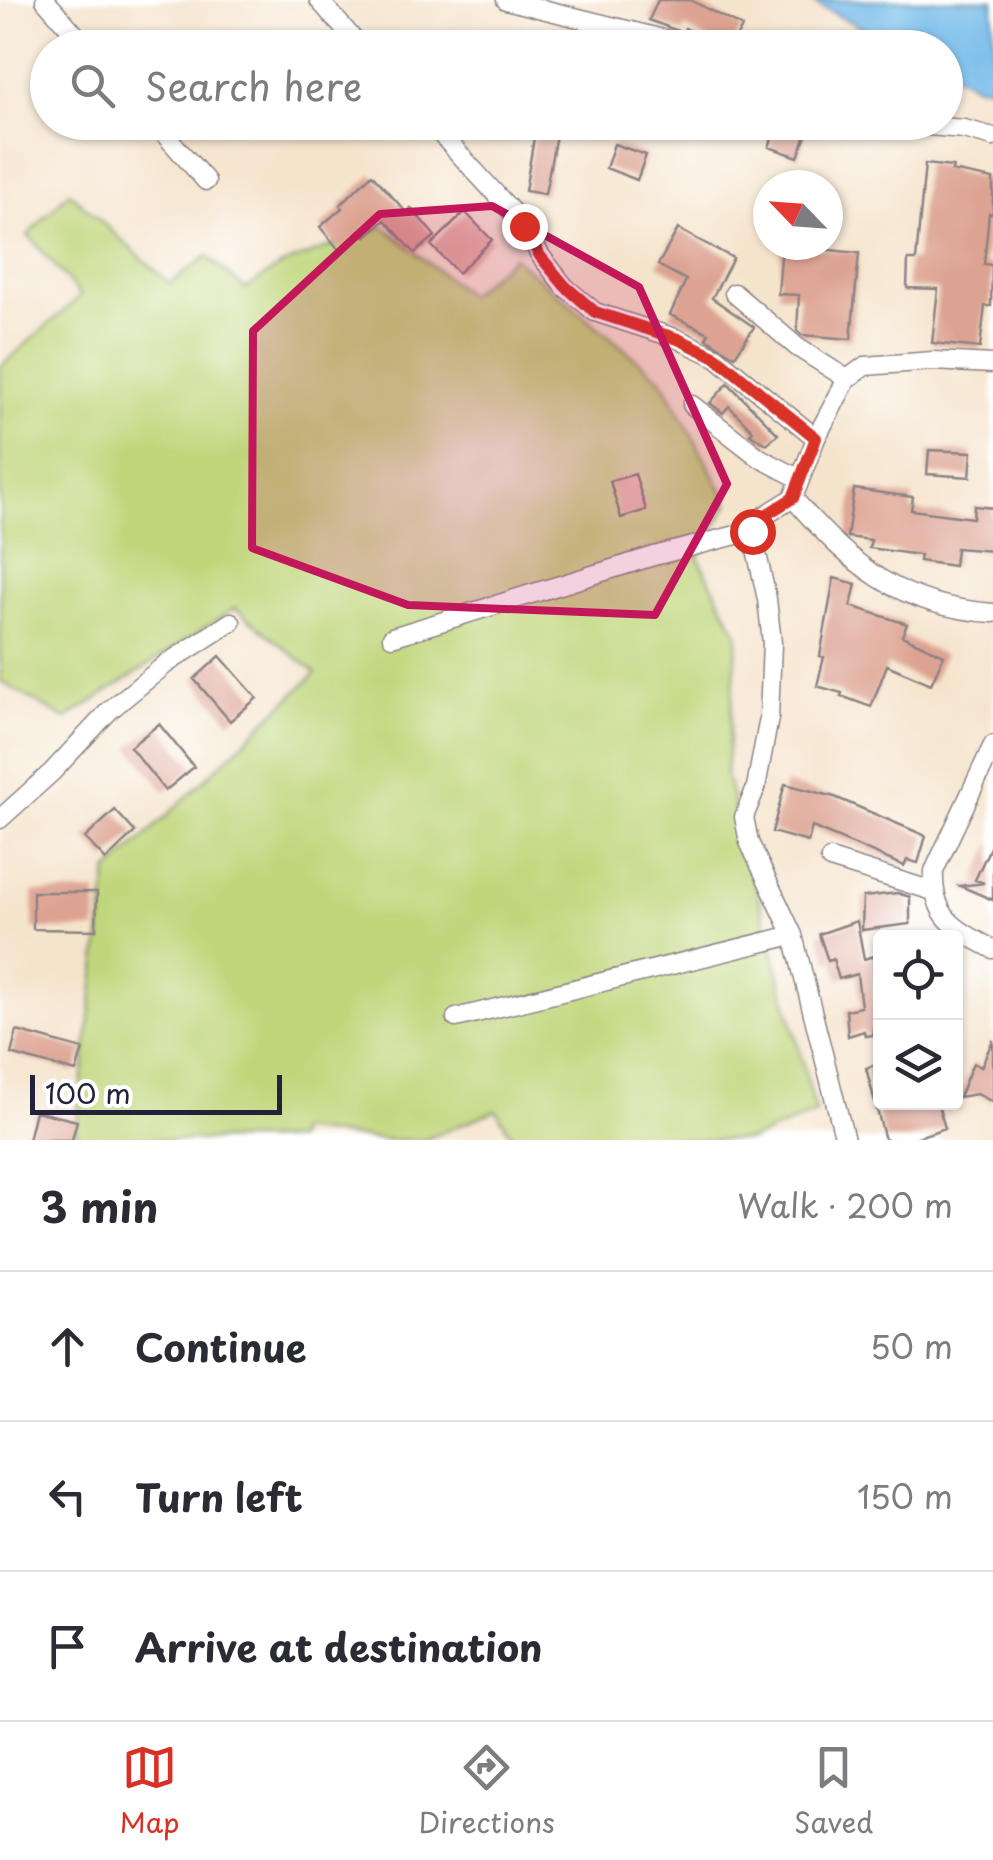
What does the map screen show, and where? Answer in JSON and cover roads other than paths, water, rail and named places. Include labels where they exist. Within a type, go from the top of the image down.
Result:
[{"type":"street","points":[[44,0],[71,30]]},
{"type":"street","points":[[319,0],[345,30]]},
{"type":"street","points":[[506,0],[627,30]]},
{"type":"street","points":[[963,129],[993,137]]},
{"type":"street","points":[[170,140],[206,181]]},
{"type":"street","points":[[446,140],[524,226],[540,256],[565,286],[595,312],[678,339],[716,357],[816,438]]},
{"type":"street","points":[[734,293],[797,347],[847,378]]},
{"type":"street","points":[[392,636],[654,556],[752,531],[764,516],[793,498],[816,438],[847,378],[865,366],[933,361],[993,364]]},
{"type":"street","points":[[692,405],[760,458],[800,480]]},
{"type":"street","points":[[793,498],[841,552],[874,576],[936,604],[960,611],[993,613]]},
{"type":"street","points":[[752,531],[768,599],[772,644],[768,718],[756,787],[744,817],[748,842],[792,935],[845,1140]]},
{"type":"street","points":[[0,819],[52,772],[110,710],[166,664],[231,622]]},
{"type":"street","points":[[993,745],[934,871],[933,891],[946,920],[993,949]]},
{"type":"street","points":[[830,859],[933,891]]},
{"type":"street","points":[[456,1018],[792,935]]},
{"type":"water","points":[[808,0],[993,0],[993,86],[977,86],[963,79],[963,30],[867,30]]}]
